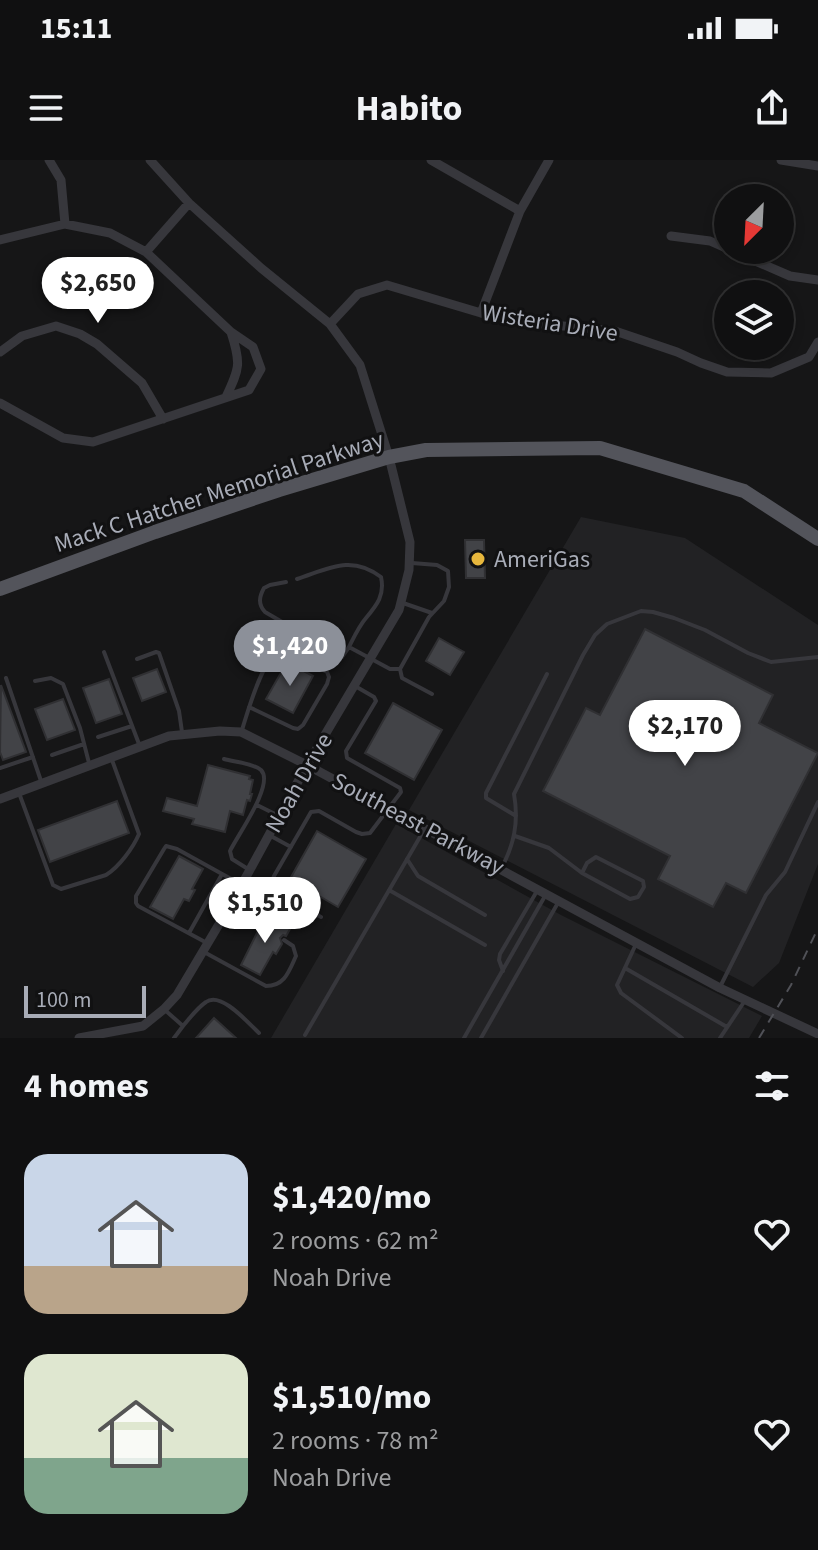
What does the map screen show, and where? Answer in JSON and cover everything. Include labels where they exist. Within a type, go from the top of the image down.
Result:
[{"type":"main road","name":"Mack C Hatcher Memorial Parkway","points":[[0,589],[279,490],[389,457],[426,450],[600,448],[744,491],[818,539]]},
{"type":"street","points":[[49,160],[61,180],[65,224]]},
{"type":"street","name":"Noah Drive","points":[[80,1038],[143,1026],[177,995],[399,610],[410,563],[410,542],[389,457],[360,365],[330,324],[261,268],[189,203],[150,160]]},
{"type":"street","points":[[431,160],[520,211]]},
{"type":"street","points":[[481,313],[520,211],[549,160]]},
{"type":"street","points":[[781,160],[818,166]]},
{"type":"street","points":[[146,252],[189,203]]},
{"type":"street","points":[[0,240],[65,224],[110,233],[146,252],[231,332],[253,347],[261,369],[249,390],[93,442],[63,438],[0,403]]},
{"type":"street","points":[[671,236],[714,243]]},
{"type":"street","points":[[762,264],[790,276],[818,280]]},
{"type":"street","name":"Wisteria Drive","points":[[330,324],[358,294],[387,285],[522,322],[615,331],[727,372],[771,373],[809,357],[818,342]]},
{"type":"street","points":[[0,352],[22,336],[56,326],[80,334],[97,344],[142,383],[163,419]]},
{"type":"street","points":[[226,397],[238,373],[238,352],[231,332]]},
{"type":"street","name":"Southeast Parkway","points":[[1,796],[169,736],[241,732],[720,988],[818,1034]]},
{"type":"lane","points":[[410,563],[437,565],[448,571],[449,587],[444,601],[432,613],[400,669],[402,678],[432,694]]},
{"type":"lane","points":[[286,582],[264,588],[261,608],[342,657],[379,601],[381,577],[349,564],[297,579]]},
{"type":"lane","points":[[401,603],[432,613]]},
{"type":"lane","points":[[501,869],[515,836],[514,794],[583,655],[595,635],[607,624],[641,611],[653,612],[705,630],[771,662],[818,657]]},
{"type":"lane","points":[[349,647],[390,669],[400,669]]},
{"type":"lane","points":[[241,732],[249,707],[258,680],[279,650],[296,655],[327,672],[329,677],[319,698],[298,729],[249,707]]},
{"type":"lane","points":[[104,652],[140,747]]},
{"type":"lane","points":[[137,659],[159,653],[179,711],[182,734]]},
{"type":"lane","points":[[516,816],[490,802],[486,793],[547,674]]},
{"type":"lane","points":[[6,678],[42,783]]},
{"type":"lane","points":[[35,681],[51,678],[63,684],[80,728],[89,765]]},
{"type":"lane","points":[[321,917],[275,892],[271,885],[311,812],[319,811],[362,834],[370,833],[401,792],[400,788],[347,758],[346,751],[376,701],[355,686]]},
{"type":"lane","points":[[98,737],[132,726]]},
{"type":"lane","points":[[52,755],[84,744]]},
{"type":"lane","points":[[0,768],[33,757]]},
{"type":"lane","points":[[19,792],[53,885],[61,889],[106,875],[112,872],[139,834],[111,757]]},
{"type":"lane","points":[[224,759],[253,766],[263,773],[257,805],[230,851],[232,859],[250,870]]},
{"type":"lane","points":[[720,988],[766,895],[785,872],[818,802]]},
{"type":"lane","points":[[257,805],[279,816]]},
{"type":"lane","points":[[305,1035],[425,828]]},
{"type":"lane","points":[[269,835],[291,847]]},
{"type":"lane","points":[[515,836],[549,848],[582,873],[630,899],[638,897],[644,887],[643,881],[596,857],[587,863],[582,873]]},
{"type":"lane","points":[[242,885],[166,846],[136,896],[136,903],[189,933],[205,947],[266,986],[276,986],[285,978],[296,956],[293,946],[284,940]]},
{"type":"lane","points":[[407,859],[418,876],[485,915]]},
{"type":"lane","points":[[189,933],[222,874]]},
{"type":"lane","points":[[389,890],[485,945]]},
{"type":"lane","points":[[503,971],[500,954],[542,891]]},
{"type":"lane","points":[[464,1038],[503,971],[542,891]]},
{"type":"lane","points":[[481,1038],[559,901]]},
{"type":"lane","points":[[637,942],[617,985],[621,993],[682,1038]]},
{"type":"lane","points":[[625,968],[727,1027]]},
{"type":"lane","points":[[174,1038],[208,1000],[214,999],[223,1001],[259,1033]]},
{"type":"lane","points":[[720,1038],[746,1000]]},
{"type":"lane","points":[[164,1009],[183,1026]]},
{"type":"shaded area","points":[[581,517],[685,538],[818,625],[818,864],[779,963],[753,987],[409,810]]},
{"type":"shaded area","points":[[396,824],[561,915],[762,1016],[749,1038],[271,1038]]},
{"type":"building","points":[[465,540],[484,540],[485,578],[466,578]]},
{"type":"building","points":[[645,629],[773,695],[759,723],[818,753],[746,893],[726,883],[713,907],[658,879],[670,856],[543,791],[586,708],[600,715]]},
{"type":"building","points":[[439,638],[464,652],[450,675],[426,661]]},
{"type":"building","points":[[287,662],[313,676],[293,713],[266,699]]},
{"type":"building","points":[[157,669],[166,692],[142,701],[133,678]]},
{"type":"building","points":[[109,679],[122,714],[96,723],[83,688]]},
{"type":"building","points":[[1,685],[26,752],[3,760],[0,752]]},
{"type":"building","points":[[63,699],[75,730],[47,740],[35,709]]},
{"type":"building","points":[[393,703],[442,730],[414,780],[365,753]]},
{"type":"building","points":[[208,765],[250,776],[249,779],[253,780],[250,801],[247,800],[243,815],[230,811],[225,832],[192,824],[194,819],[163,811],[167,798],[197,806]]},
{"type":"building","points":[[117,801],[129,833],[50,862],[38,830]]},
{"type":"building","points":[[317,831],[366,859],[338,907],[290,879]]},
{"type":"building","points":[[179,856],[203,869],[189,901],[184,899],[173,919],[150,907]]},
{"type":"building","points":[[266,915],[290,929],[286,936],[280,938],[282,944],[276,954],[273,952],[260,975],[241,965]]},
{"type":"building","points":[[214,1018],[236,1038],[196,1038]]},
{"type":"railway","points":[[759,1038],[791,985],[818,928]]},
{"type":"place","name":"AmeriGas","points":[[478,559]]}]
